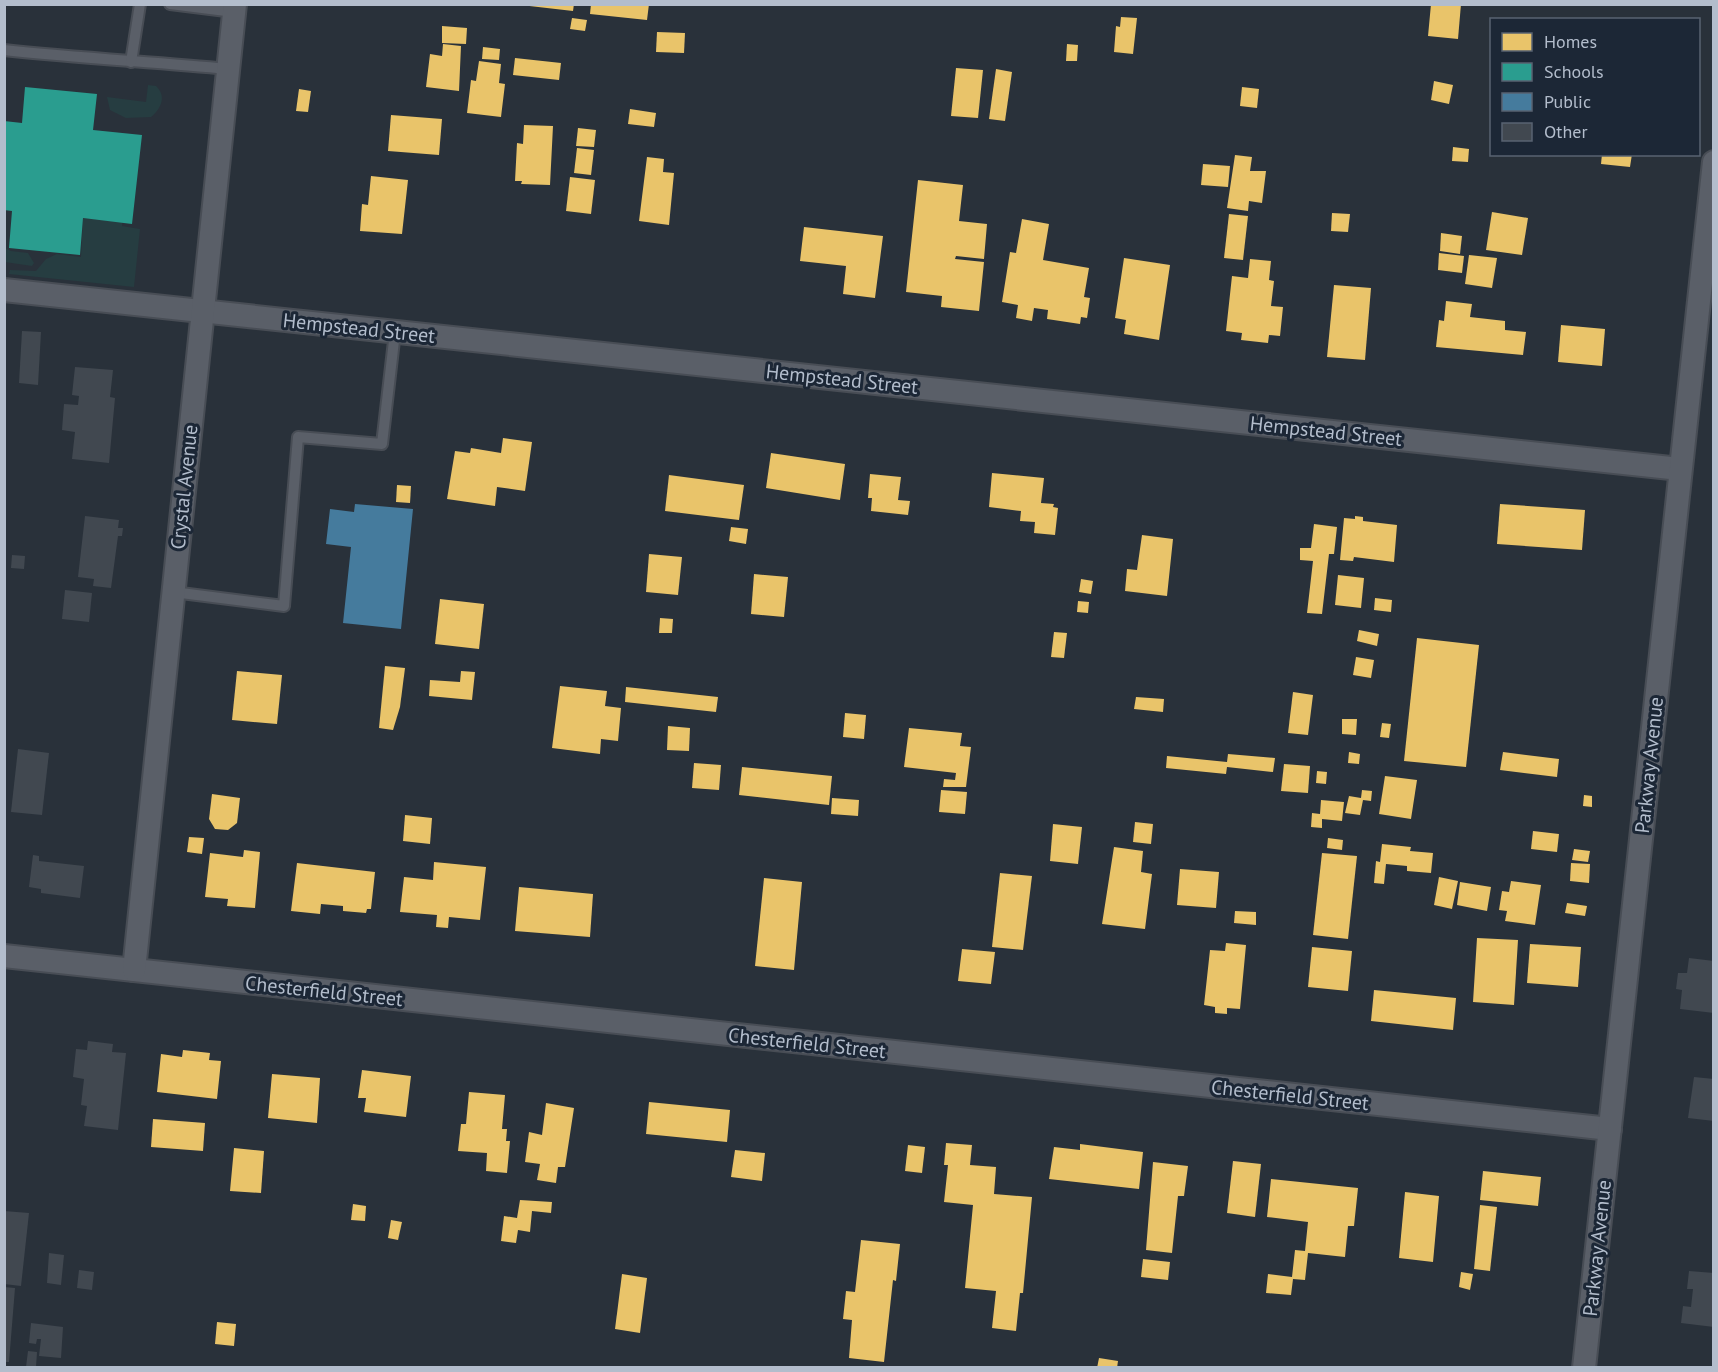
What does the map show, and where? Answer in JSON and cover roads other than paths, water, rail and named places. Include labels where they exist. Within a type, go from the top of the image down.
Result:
[{"type":"street","name":"Crystal Avenue","points":[[134,970],[235,8]]},
{"type":"street","name":"Parkway Avenue","points":[[1584,1368],[1713,162]]},
{"type":"street","name":"Hempstead Street","points":[[4,290],[1680,469]]},
{"type":"street","name":"Chesterfield Street","points":[[4,956],[1610,1129]]},
{"type":"lane","points":[[131,62],[140,4]]},
{"type":"lane","points":[[170,4],[235,8]]},
{"type":"lane","points":[[4,50],[228,69]]},
{"type":"lane","points":[[173,592],[284,606],[298,437],[382,444],[395,332]]}]
